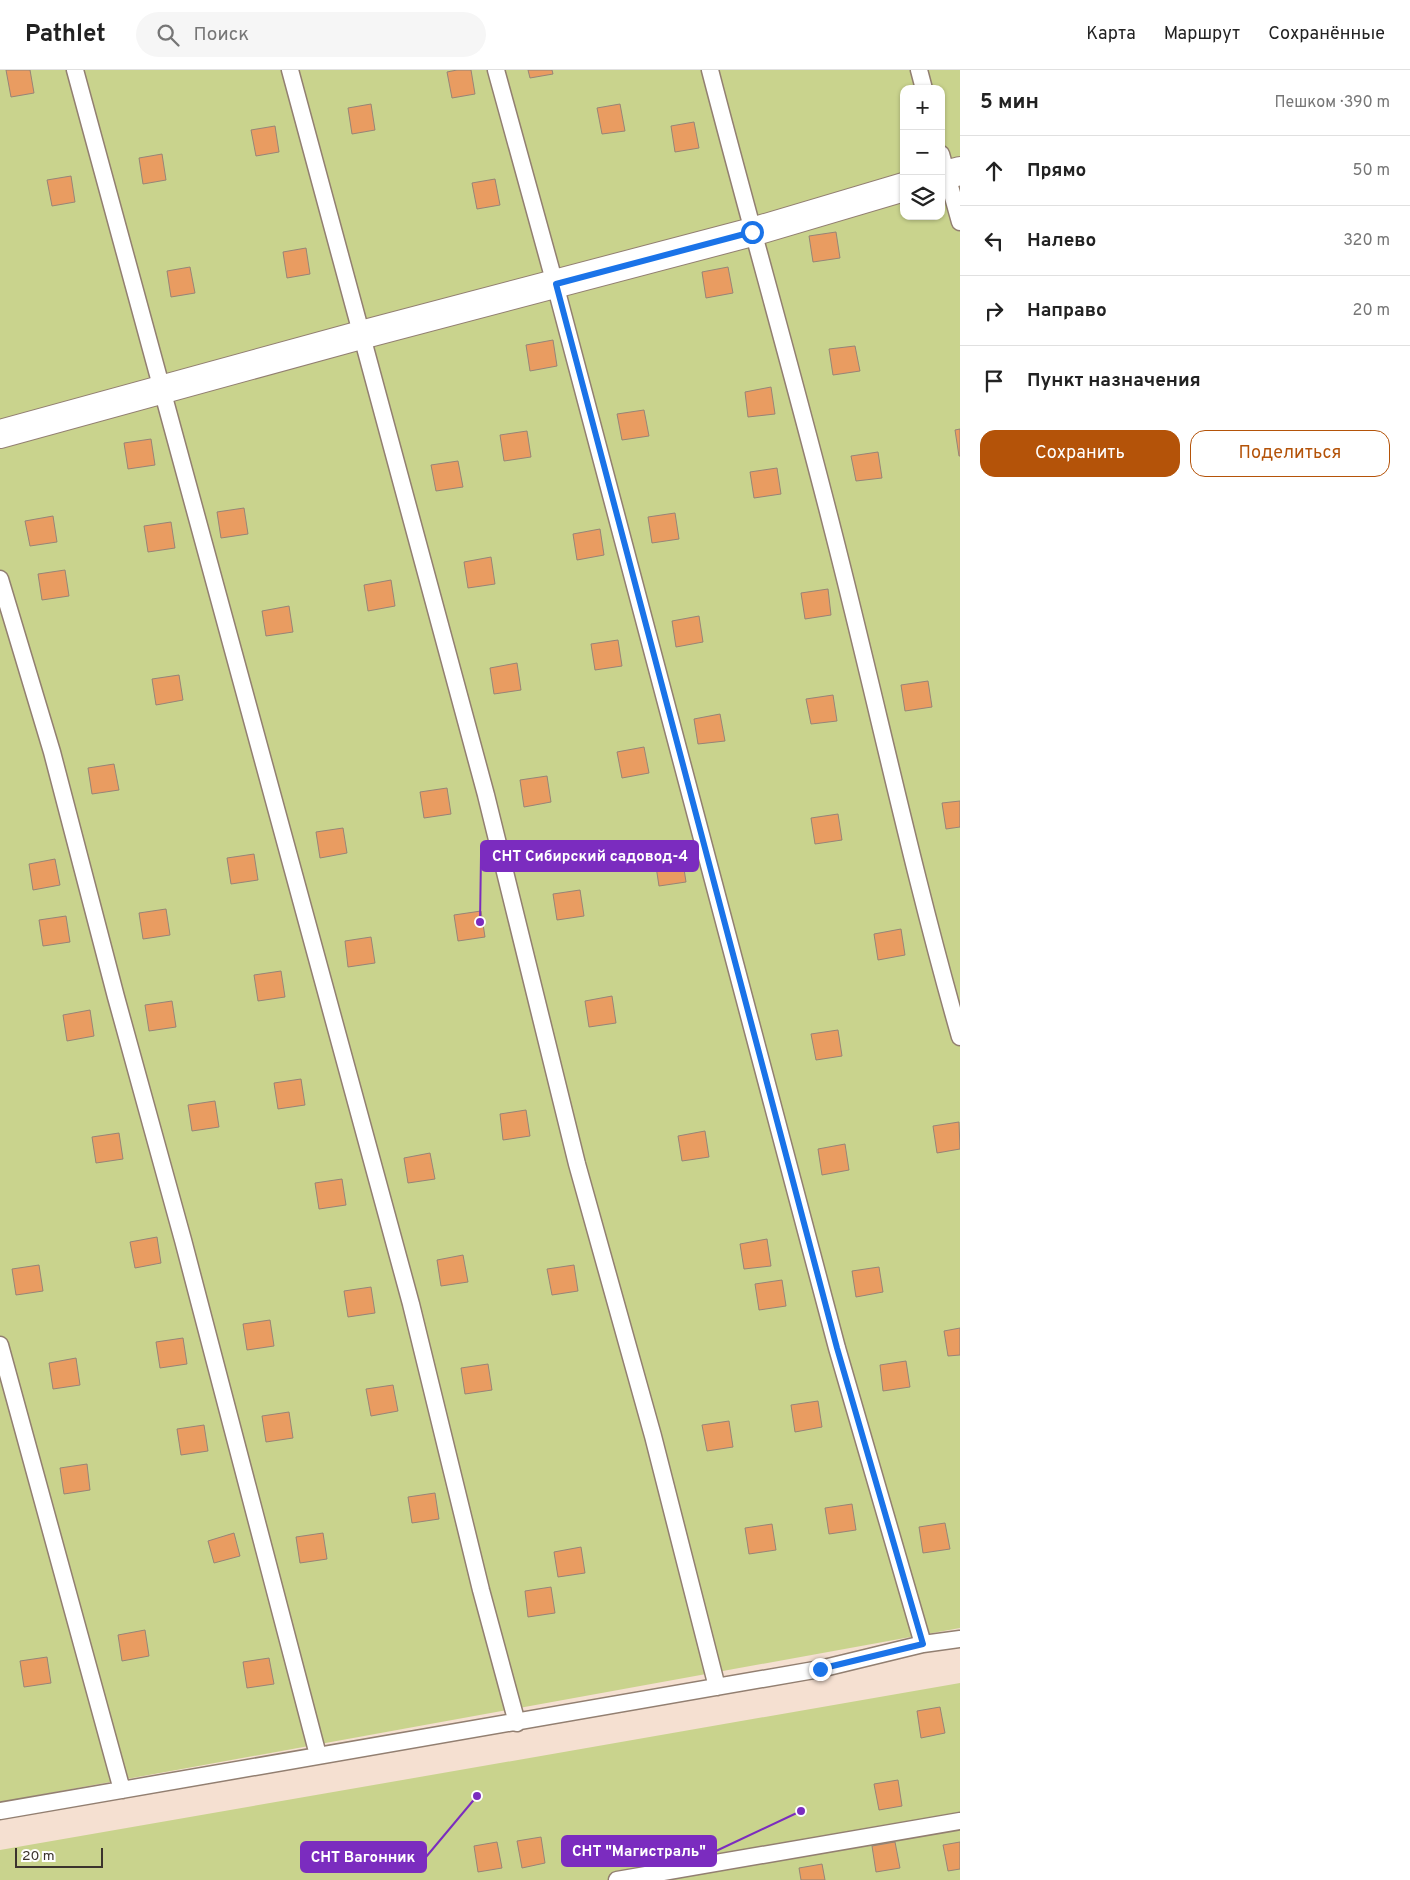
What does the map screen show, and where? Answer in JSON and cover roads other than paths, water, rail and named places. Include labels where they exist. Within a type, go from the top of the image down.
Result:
[{"type":"street","points":[[0,434],[361,335],[752,232],[900,188]]},
{"type":"lane","points":[[75,70],[411,1304],[517,1723]]},
{"type":"lane","points":[[290,70],[486,795],[577,1164],[653,1436],[717,1687]]},
{"type":"lane","points":[[496,70],[556,284],[837,1348],[923,1644]]},
{"type":"lane","points":[[710,70],[833,529],[938,961],[960,1037]]},
{"type":"lane","points":[[919,70],[923,85]]},
{"type":"lane","points":[[947,169],[960,222]]},
{"type":"lane","points":[[0,579],[52,752],[116,997],[183,1240],[318,1755]]},
{"type":"lane","points":[[0,1345],[122,1790]]},
{"type":"lane","points":[[0,1811],[318,1755],[517,1723],[820,1669],[923,1644],[960,1639]]},
{"type":"lane","points":[[617,1880],[960,1821]]},
{"type":"place","name":"СНТ Сибирский садовод-4","points":[[480,922]]},
{"type":"place","name":"СНТ Вагонник","points":[[477,1796]]},
{"type":"place","name":"СНТ \"Магистраль\"","points":[[801,1811]]}]
